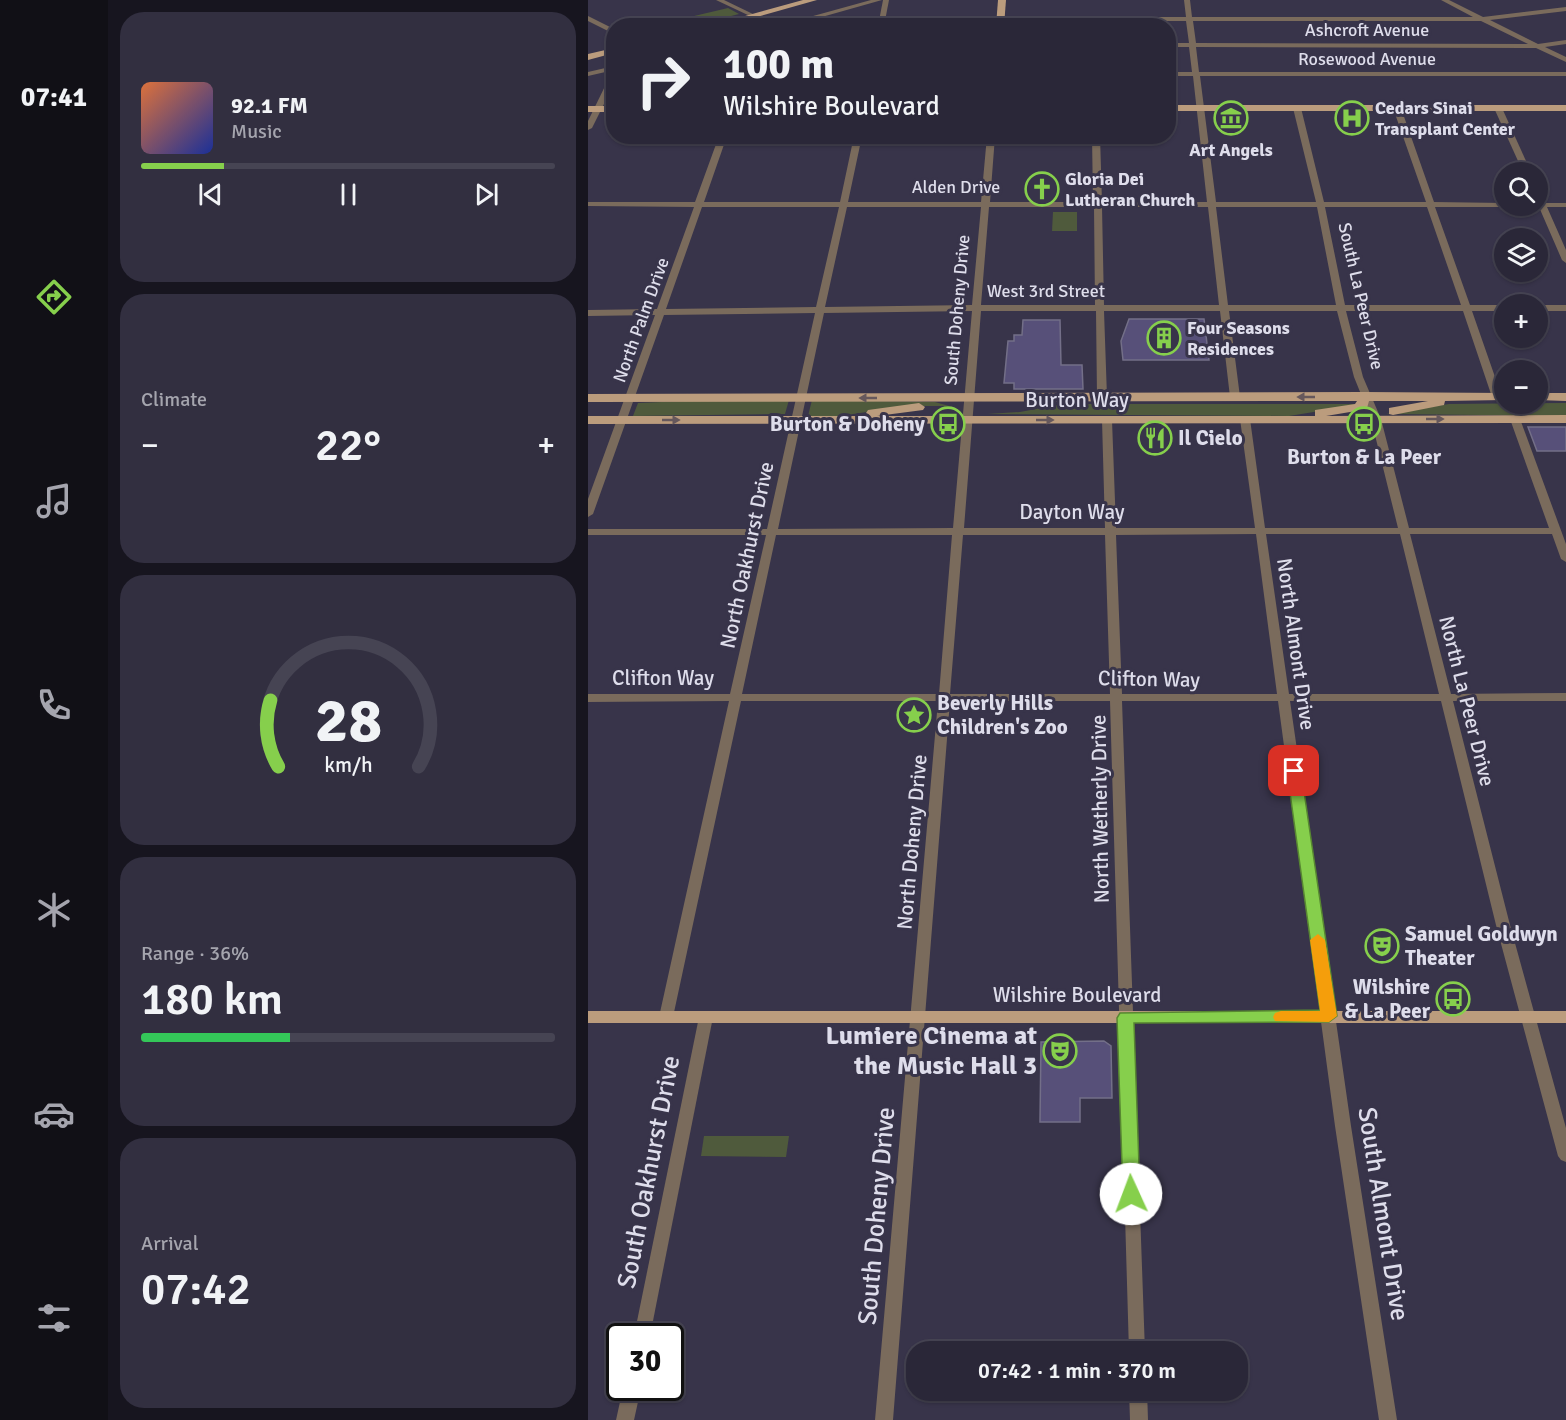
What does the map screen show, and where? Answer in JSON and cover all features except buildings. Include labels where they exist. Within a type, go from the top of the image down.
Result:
[{"type":"main road","points":[[741,18],[813,0]]},
{"type":"main road","points":[[1000,18],[1002,0]]},
{"type":"main road","points":[[588,57],[606,52]]},
{"type":"main road","points":[[1176,108],[1566,108]]},
{"type":"main road","points":[[1287,419],[1358,407],[1363,405],[1364,396]]},
{"type":"main road","points":[[849,420],[894,409],[954,407],[964,403],[969,397]]},
{"type":"main road","points":[[966,420],[981,412],[1028,409],[1097,397]]},
{"type":"main road","points":[[1376,419],[1384,412],[1473,397]]},
{"type":"main road","name":"Burton Way","points":[[588,398],[1494,397]]},
{"type":"main road","points":[[1548,397],[1566,397]]},
{"type":"main road","name":"Burton Way","points":[[588,420],[1566,419]]},
{"type":"main road","name":"Wilshire Boulevard","points":[[588,1017],[1566,1017]]},
{"type":"street","points":[[719,0],[752,15]]},
{"type":"street","points":[[810,18],[879,0]]},
{"type":"street","points":[[883,18],[886,0]]},
{"type":"street","points":[[1187,0],[1195,45],[1235,397]]},
{"type":"street","points":[[1444,0],[1566,60]]},
{"type":"street","points":[[1176,18],[1480,18],[1566,9]]},
{"type":"street","points":[[588,18],[606,28]]},
{"type":"street","name":"Ashcroft Avenue","points":[[1176,45],[1537,46],[1566,42]]},
{"type":"street","points":[[588,74],[606,70]]},
{"type":"street","name":"Rosewood Avenue","points":[[1176,74],[1566,74]]},
{"type":"street","points":[[588,128],[593,109],[606,89]]},
{"type":"street","points":[[1297,108],[1321,204]]},
{"type":"street","points":[[1398,108],[1466,308],[1494,379]]},
{"type":"street","points":[[1498,108],[1522,162]]},
{"type":"street","name":"North Palm Drive","points":[[588,514],[720,144]]},
{"type":"street","name":"North Oakhurst Drive","points":[[666,1017],[856,144]]},
{"type":"street","points":[[985,204],[990,144]]},
{"type":"street","points":[[1096,144],[1100,308],[1097,397]]},
{"type":"street","points":[[1548,203],[1566,205]]},
{"type":"street","name":"Alden Drive","points":[[588,204],[1494,205]]},
{"type":"street","name":"South Doheny Drive","points":[[966,420],[985,204]]},
{"type":"street","name":"South La Peer Drive","points":[[1321,204],[1341,308],[1364,396]]},
{"type":"street","points":[[1546,216],[1566,260]]},
{"type":"street","name":"West 3rd Street","points":[[588,313],[976,308],[1494,308]]},
{"type":"street","points":[[1548,308],[1566,308]]},
{"type":"street","name":"North La Peer Drive","points":[[1364,396],[1376,419],[1406,531],[1445,698],[1528,1017]]},
{"type":"street","name":"North Almont Drive","points":[[1245,419],[1329,1016]]},
{"type":"street","points":[[1515,419],[1566,559]]},
{"type":"street","name":"North Doheny Drive","points":[[919,1017],[959,532],[966,420]]},
{"type":"street","name":"North Wetherly Drive","points":[[1107,420],[1137,1341]]},
{"type":"street","name":"Dayton Way","points":[[588,532],[1556,531]]},
{"type":"street","name":"Clifton Way","points":[[588,698],[1566,697]]},
{"type":"street","name":"South Almont Drive","points":[[1329,1016],[1388,1420]]},
{"type":"street","name":"South Oakhurst Drive","points":[[645,1323],[706,1017]]},
{"type":"street","name":"South Doheny Drive","points":[[884,1420],[919,1017]]},
{"type":"street","points":[[1528,1017],[1566,1156]]},
{"type":"street","points":[[625,1420],[629,1401]]},
{"type":"street","points":[[1138,1401],[1139,1420]]},
{"type":"green space","points":[[728,8],[739,14],[723,18],[686,18]]},
{"type":"green space","points":[[1053,212],[1077,212],[1077,231],[1052,231]]},
{"type":"green space","points":[[789,400],[785,414],[633,416],[638,403]]},
{"type":"green space","points":[[812,400],[935,402],[949,406],[907,406],[840,416],[808,416]]},
{"type":"green space","points":[[1548,403],[1566,403],[1566,416],[1386,414],[1449,404],[1494,404],[1494,414],[1548,414]]},
{"type":"green space","points":[[1062,404],[1357,405],[1289,416],[987,414],[1020,412]]},
{"type":"green space","points":[[704,1136],[789,1136],[786,1157],[701,1156]]},
{"type":"slow traffic","points":[[1281,1017],[1329,1016],[1318,940]]},
{"type":"place","name":"Art Angels","points":[[1231,118]]},
{"type":"place","name":"Cedars Sinai Transplant Center","points":[[1352,118]]},
{"type":"place","name":"Gloria Dei Lutheran Church","points":[[1042,189]]},
{"type":"place","name":"Four Seasons Residences","points":[[1164,338]]},
{"type":"place","name":"Burton & Doheny","points":[[948,424]]},
{"type":"place","name":"Burton & La Peer","points":[[1364,424]]},
{"type":"place","name":"Il Cielo","points":[[1155,438]]},
{"type":"place","name":"Beverly Hills Children's Zoo","points":[[914,715]]},
{"type":"place","name":"Samuel Goldwyn Theater","points":[[1382,946]]},
{"type":"place","name":"Wilshire & La Peer","points":[[1453,999]]},
{"type":"place","name":"Lumiere Cinema at the Music Hall 3","points":[[1060,1051]]},
{"type":"route","points":[[1131,1194],[1126,1018],[1329,1016],[1294,771]]}]
